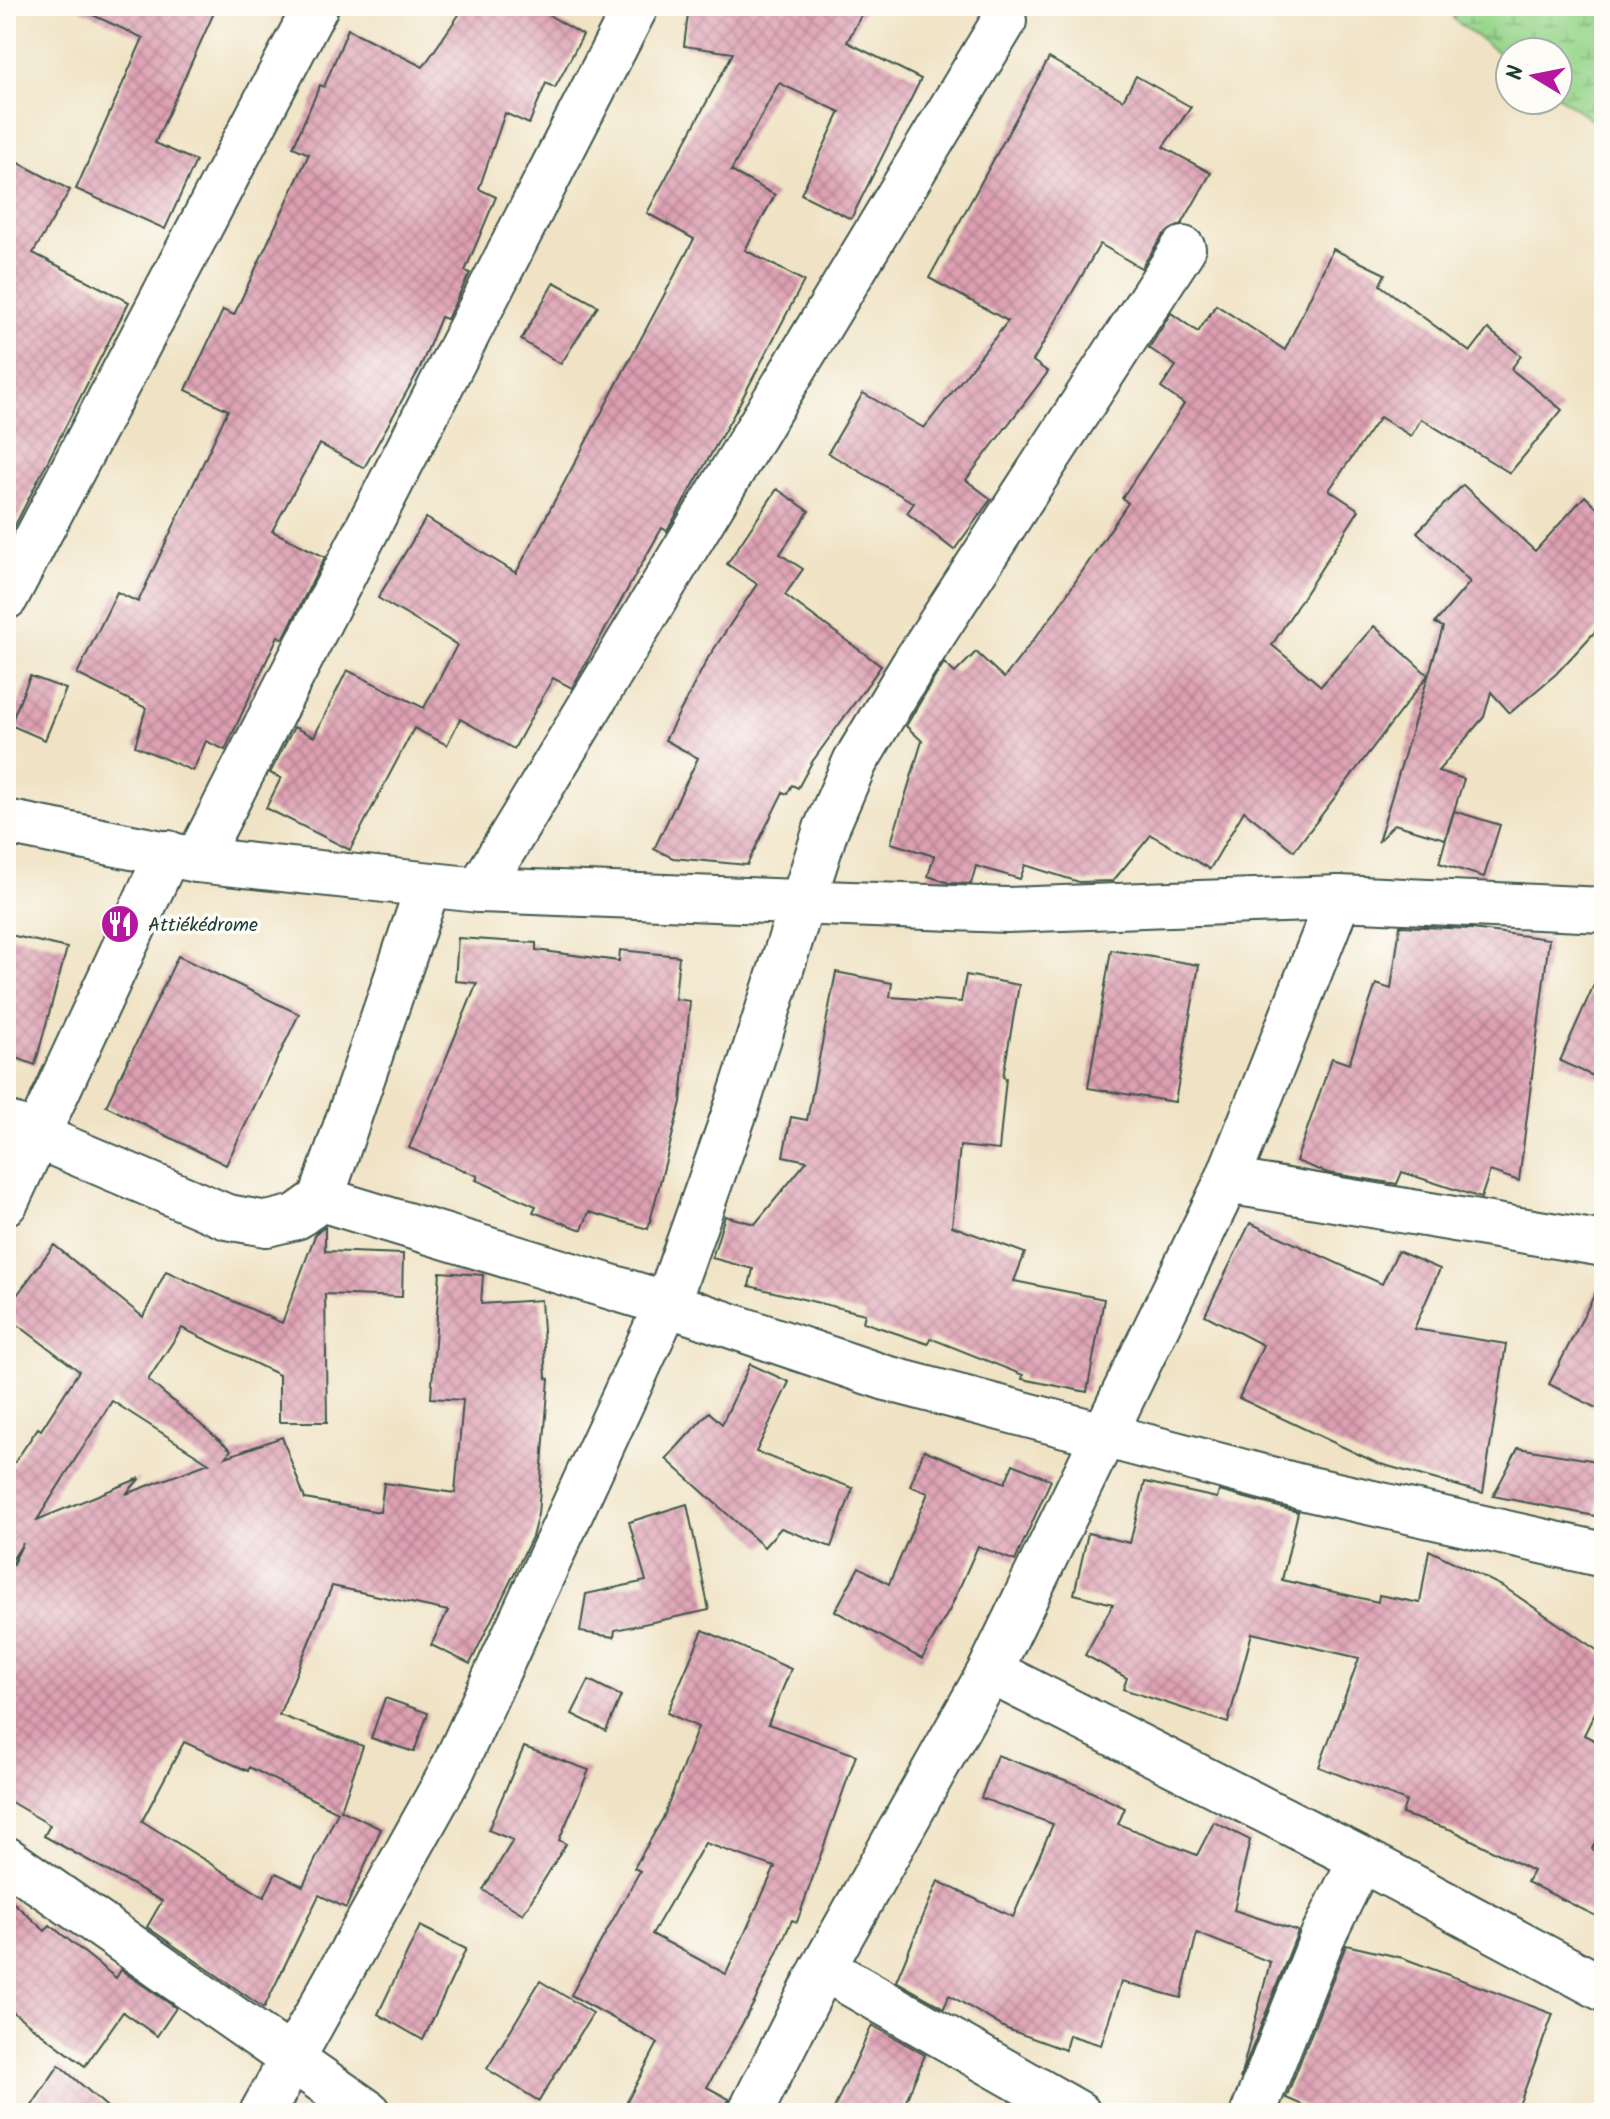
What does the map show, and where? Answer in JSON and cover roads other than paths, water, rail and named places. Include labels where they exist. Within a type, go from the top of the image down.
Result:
[{"type":"street","points":[[6,597],[316,6]]},
{"type":"street","points":[[6,1202],[22,1130],[183,856],[636,6]]},
{"type":"street","points":[[479,890],[1004,21]]},
{"type":"street","points":[[262,2113],[451,1773],[667,1304],[732,1120],[826,829],[855,762],[914,664],[1183,249]]},
{"type":"street","points":[[6,822],[183,856],[479,890],[802,904],[1092,909],[1339,898],[1604,910]]},
{"type":"street","points":[[22,1130],[227,1217],[267,1224],[296,1217],[321,1199],[428,886]]},
{"type":"street","points":[[750,2113],[823,1968],[990,1671],[1227,1181],[1339,898]]},
{"type":"street","points":[[1227,1181],[1604,1244]]},
{"type":"street","points":[[321,1199],[667,1304],[886,1378],[1301,1487],[1604,1555]]},
{"type":"street","points":[[990,1671],[1361,1859],[1604,1989]]},
{"type":"street","points":[[6,1859],[291,2059],[332,2084],[369,2113]]},
{"type":"street","points":[[1253,2113],[1322,1938],[1361,1859]]},
{"type":"street","points":[[823,1968],[1078,2113]]},
{"type":"place","name":"Attiékédrome","points":[[120,924]]}]
